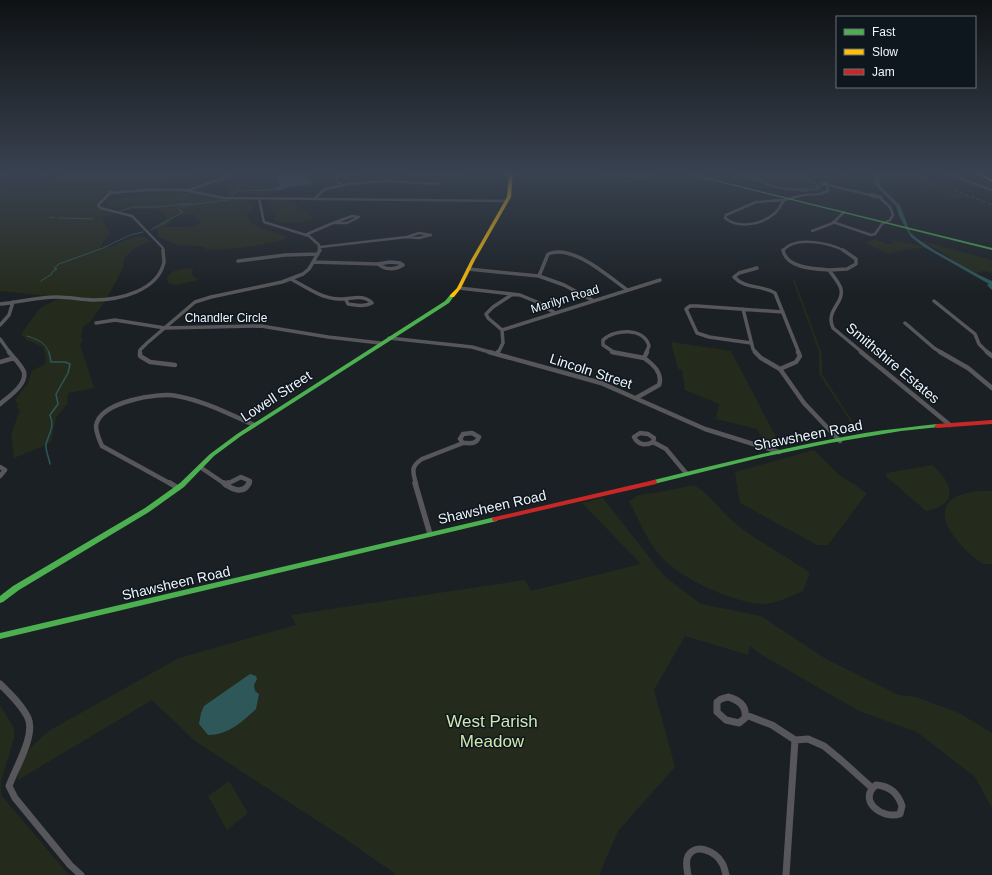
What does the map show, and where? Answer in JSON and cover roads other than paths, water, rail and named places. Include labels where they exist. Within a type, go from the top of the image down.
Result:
[{"type":"main road","name":"Lowell Street","points":[[0,600],[16,588],[147,510],[178,488],[221,449],[254,425],[447,302],[459,288],[468,269],[500,213]]},
{"type":"main road","points":[[847,213],[992,249]]},
{"type":"main road","name":"Shawsheen Road","points":[[0,636],[779,452],[888,431],[992,422]]},
{"type":"main road","points":[[0,596],[16,588]]},
{"type":"street","points":[[0,304],[57,296],[89,300],[111,298],[138,291],[154,281],[162,268],[163,248],[132,216],[119,213]]},
{"type":"street","points":[[175,365],[148,362],[142,358],[140,354],[142,347],[166,328],[188,306],[201,300],[291,279],[306,272],[318,254],[320,247],[316,241],[305,235],[272,226],[264,222],[262,213]]},
{"type":"street","points":[[731,213],[726,215],[725,218],[738,224],[755,223],[774,213]]},
{"type":"street","points":[[812,231],[833,222],[843,213]]},
{"type":"street","points":[[833,222],[871,235],[877,233],[885,222],[892,217],[892,213]]},
{"type":"street","points":[[305,235],[333,223],[351,216],[359,217],[347,223],[333,223]]},
{"type":"street","points":[[320,247],[407,236],[419,233],[431,235],[420,238],[407,236]]},
{"type":"street","points":[[795,243],[821,244],[846,251],[856,260],[856,264],[844,270],[829,270],[811,268],[795,263],[785,257],[783,250],[795,243]]},
{"type":"street","points":[[539,276],[547,255],[554,252],[565,252],[577,257],[627,290]]},
{"type":"street","points":[[238,261],[287,254],[318,254]]},
{"type":"street","points":[[313,262],[378,264],[390,262],[400,263],[403,266],[400,268],[392,268],[381,267],[378,264]]},
{"type":"street","points":[[757,268],[734,276],[744,284],[773,291],[800,356],[796,362],[780,369]]},
{"type":"street","points":[[468,269],[539,276],[564,285],[594,301]]},
{"type":"street","name":"Smithshire Estates","points":[[829,270],[838,282],[841,294],[830,316],[833,328],[950,425]]},
{"type":"street","points":[[291,279],[318,294],[346,300],[358,298],[370,300],[372,302],[370,305],[362,306],[348,304],[346,300]]},
{"type":"street","name":"Marilyn Road","points":[[502,330],[660,280]]},
{"type":"street","points":[[459,288],[513,294],[529,298],[555,313]]},
{"type":"street","points":[[497,354],[503,343],[502,330],[488,318],[486,314],[493,307],[513,294]]},
{"type":"street","points":[[934,301],[975,334],[981,347],[992,356]]},
{"type":"street","points":[[0,325],[9,315],[13,302]]},
{"type":"street","points":[[751,343],[709,337],[696,333],[686,311],[688,307],[692,306],[783,312]]},
{"type":"street","points":[[743,309],[753,349],[780,369],[804,403],[840,441]]},
{"type":"street","name":"Chandler Circle","points":[[96,323],[115,320],[166,328],[261,326],[380,344]]},
{"type":"street","points":[[905,323],[934,348],[968,368],[992,388]]},
{"type":"street","points":[[636,398],[656,388],[661,383],[658,372],[644,358],[611,351],[605,347],[603,340],[609,334],[616,332],[638,334],[645,338],[648,342],[649,347],[644,358]]},
{"type":"street","name":"Lincoln Street","points":[[389,338],[472,347],[600,383],[684,421],[779,452]]},
{"type":"street","points":[[0,339],[24,372],[24,377],[19,386],[0,404]]},
{"type":"street","points":[[0,362],[14,358]]},
{"type":"street","points":[[178,488],[102,446],[96,436],[95,431],[99,417],[104,412],[118,404],[169,394],[186,398],[254,425]]},
{"type":"street","points":[[653,442],[666,449],[686,473]]},
{"type":"street","points":[[430,534],[412,474],[413,468],[416,463],[422,459],[463,443]]},
{"type":"street","points":[[0,467],[5,470],[0,476]]},
{"type":"street","points":[[200,467],[226,485]]},
{"type":"street","points":[[0,684],[19,704],[30,723],[29,734],[9,786],[15,798],[70,865],[81,875]]},
{"type":"street","points":[[723,698],[735,698],[743,705],[746,715],[739,723],[730,722],[719,714],[717,703],[723,698]]},
{"type":"street","points":[[746,715],[771,723],[783,730],[795,740],[807,739],[817,742],[850,767],[871,787]]},
{"type":"street","points":[[786,875],[795,740]]},
{"type":"street","points":[[882,785],[895,793],[900,799],[902,806],[900,814],[894,817],[887,816],[876,809],[869,799],[871,787],[882,785]]},
{"type":"street","points":[[688,875],[686,863],[689,855],[695,850],[703,849],[712,852],[719,858],[724,866],[726,875]]},
{"type":"water","points":[[898,213],[903,213],[910,232],[915,237],[934,250],[992,281],[992,290],[987,285],[989,284],[924,247],[911,237]]},
{"type":"water","points":[[250,674],[256,676],[257,679],[254,685],[255,691],[259,694],[256,709],[234,727],[222,733],[208,735],[199,724],[204,706]]},
{"type":"waterway","points":[[151,230],[182,213]]},
{"type":"waterway","points":[[50,217],[55,218]]},
{"type":"waterway","points":[[58,218],[93,219]]},
{"type":"waterway","points":[[41,281],[52,274],[52,272],[57,269],[54,268],[59,264],[103,248],[130,235],[143,232]]},
{"type":"waterway","points":[[27,336],[46,346],[49,353]]},
{"type":"waterway","points":[[49,352],[51,362],[65,362],[70,364],[68,373],[56,394],[58,404],[50,415],[52,427],[46,444],[50,464]]},
{"type":"park label","name":"West Parish Meadow","points":[[492,731]]}]
